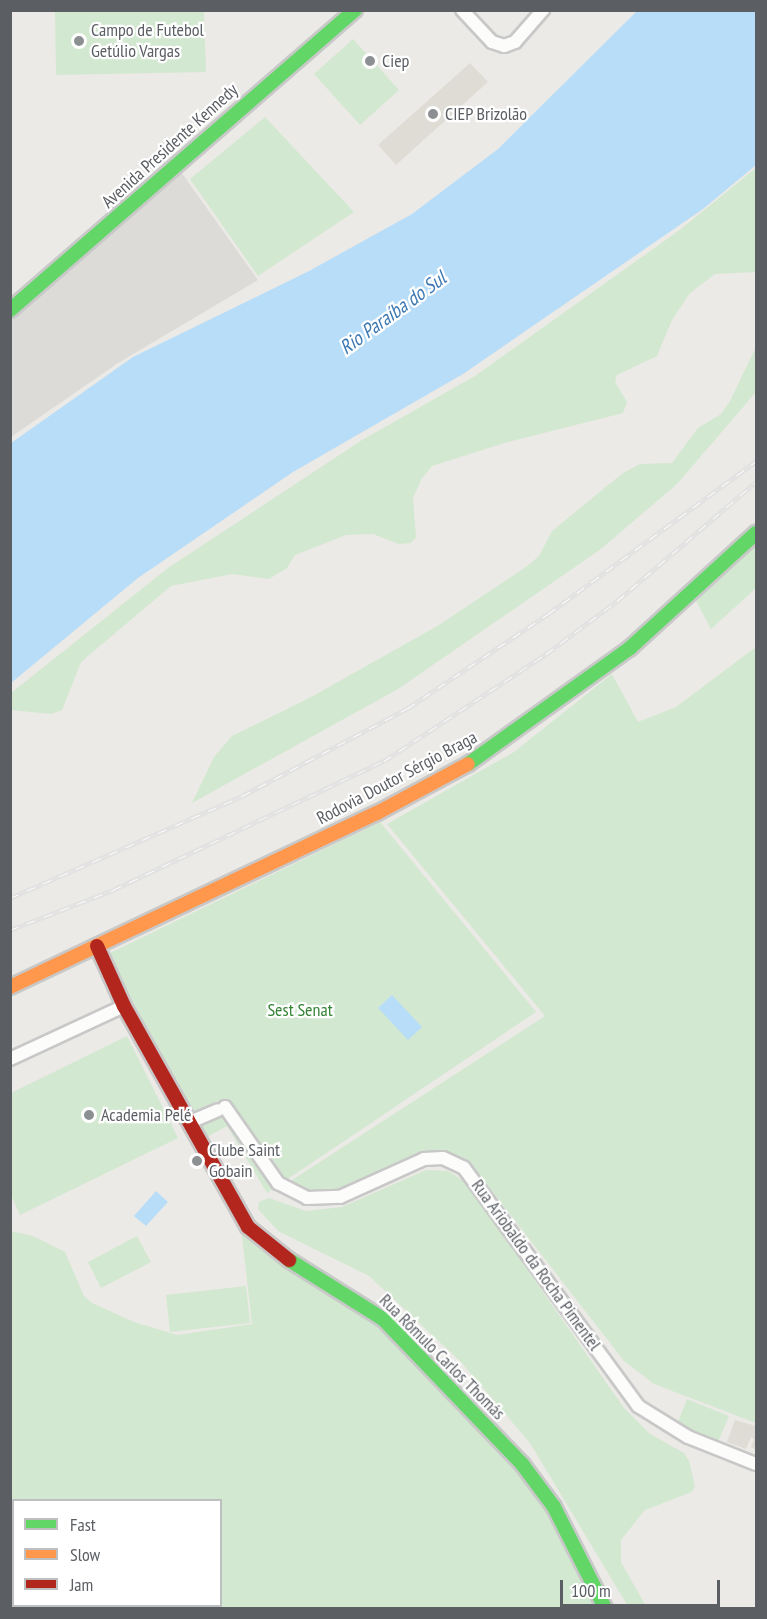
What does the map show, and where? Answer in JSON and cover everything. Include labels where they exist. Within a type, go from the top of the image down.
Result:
[{"type":"main road","name":"Avenida Presidente Kennedy","points":[[10,310],[355,10]]},
{"type":"main road","name":"Rodovia Doutor Sérgio Braga","points":[[10,987],[377,813],[479,758],[630,648],[756,533]]},
{"type":"main road","name":"Rua Rômulo Carlos Thomás","points":[[97,946],[124,1006],[255,1236],[279,1255],[353,1297],[383,1319],[522,1464],[554,1507],[605,1608]]},
{"type":"street","points":[[462,10],[493,43],[507,46],[515,42],[543,10]]},
{"type":"street","points":[[10,1059],[124,1006]]},
{"type":"street","name":"Rua Ariobaldo da Rocha Pimentel","points":[[190,1122],[221,1108],[278,1183],[307,1198],[340,1197],[424,1159],[443,1158],[464,1168],[638,1406],[687,1437],[756,1464]]},
{"type":"shaded area","name":"CIEP Brizolão","points":[[470,63],[488,82],[396,165],[378,145]]},
{"type":"shaded area","points":[[181,172],[258,280],[118,363],[11,437],[10,317]]},
{"type":"shaded area","points":[[735,1420],[756,1426],[756,1450],[751,1447],[754,1439],[751,1437],[746,1449],[727,1442]]},
{"type":"green space","points":[[55,11],[204,11],[206,72],[56,75]]},
{"type":"green space","points":[[353,39],[399,90],[360,125],[314,74]]},
{"type":"green space","points":[[265,117],[354,212],[258,276],[190,179]]},
{"type":"green space","points":[[756,168],[756,272],[715,274],[690,293],[672,320],[657,356],[617,375],[615,382],[627,402],[623,413],[508,442],[432,466],[422,478],[413,498],[416,537],[411,543],[399,544],[373,534],[346,535],[295,555],[287,568],[269,579],[232,574],[171,586],[81,662],[62,710],[51,714],[11,710],[11,693],[168,568],[362,440],[475,376],[677,232]]},
{"type":"green space","points":[[756,347],[756,392],[677,484],[601,549],[398,689],[192,803],[214,757],[232,736],[313,696],[439,625],[526,567],[539,556],[552,531],[623,473],[640,464],[672,463],[698,428],[721,414],[730,401]]},
{"type":"green space","points":[[756,544],[756,588],[711,629],[696,601]]},
{"type":"green space","points":[[756,647],[756,1423],[654,1384],[624,1361],[478,1173],[460,1158],[432,1151],[337,1192],[307,1194],[289,1182],[545,1016],[387,824],[514,752],[612,674],[638,722],[676,707]]},
{"type":"green space","name":"Sest Senat","points":[[380,822],[536,1012],[267,1193],[227,1126],[205,1138],[108,954]]},
{"type":"green space","name":"Academia Pelé","points":[[127,1036],[178,1138],[20,1215],[11,1195],[11,1093]]},
{"type":"green space","points":[[426,1170],[448,1171],[467,1183],[624,1408],[650,1434],[684,1453],[689,1461],[695,1486],[692,1492],[645,1510],[621,1540],[621,1562],[647,1608],[629,1608],[530,1443],[461,1362],[369,1276],[278,1231],[258,1209],[259,1202],[269,1198],[306,1211],[342,1207]]},
{"type":"green space","points":[[241,1228],[269,1254],[357,1302],[533,1484],[565,1543],[594,1608],[11,1608],[11,1231],[33,1236],[65,1252],[84,1296],[92,1303],[134,1322],[177,1335],[252,1324]]},
{"type":"green space","points":[[137,1236],[151,1262],[101,1288],[88,1262]]},
{"type":"green space","points":[[246,1286],[250,1323],[170,1332],[166,1295]]},
{"type":"green space","points":[[687,1399],[729,1416],[717,1444],[676,1427]]},
{"type":"water","name":"Rio Paraíba do Sul","points":[[637,11],[756,11],[756,165],[703,209],[463,374],[293,472],[138,578],[11,683],[11,443],[133,357],[309,271],[412,214],[498,149]]},
{"type":"water","points":[[392,995],[422,1027],[408,1040],[378,1008]]},
{"type":"water","points":[[156,1191],[168,1202],[146,1226],[134,1216]]},
{"type":"railway","points":[[10,898],[242,796],[408,708],[548,614],[756,461]]},
{"type":"railway","points":[[10,930],[113,890],[384,761],[546,654],[617,601],[756,482]]},
{"type":"traffic: fast","points":[[10,310],[355,10]]},
{"type":"traffic: fast","points":[[468,764],[630,648],[756,533]]},
{"type":"traffic: fast","points":[[289,1260],[383,1319],[522,1464],[554,1507],[605,1608]]},
{"type":"traffic: slow","points":[[10,987],[377,813],[468,764]]},
{"type":"traffic: jam","points":[[97,946],[124,1006],[248,1227],[289,1260]]},
{"type":"place","name":"Campo de Futebol Getúlio Vargas","points":[[79,41]]},
{"type":"place","name":"Ciep","points":[[370,61]]},
{"type":"place","name":"CIEP Brizolão","points":[[433,114]]},
{"type":"place","name":"Academia Pelé","points":[[89,1115]]},
{"type":"place","name":"Clube Saint Gobain","points":[[197,1161]]}]
